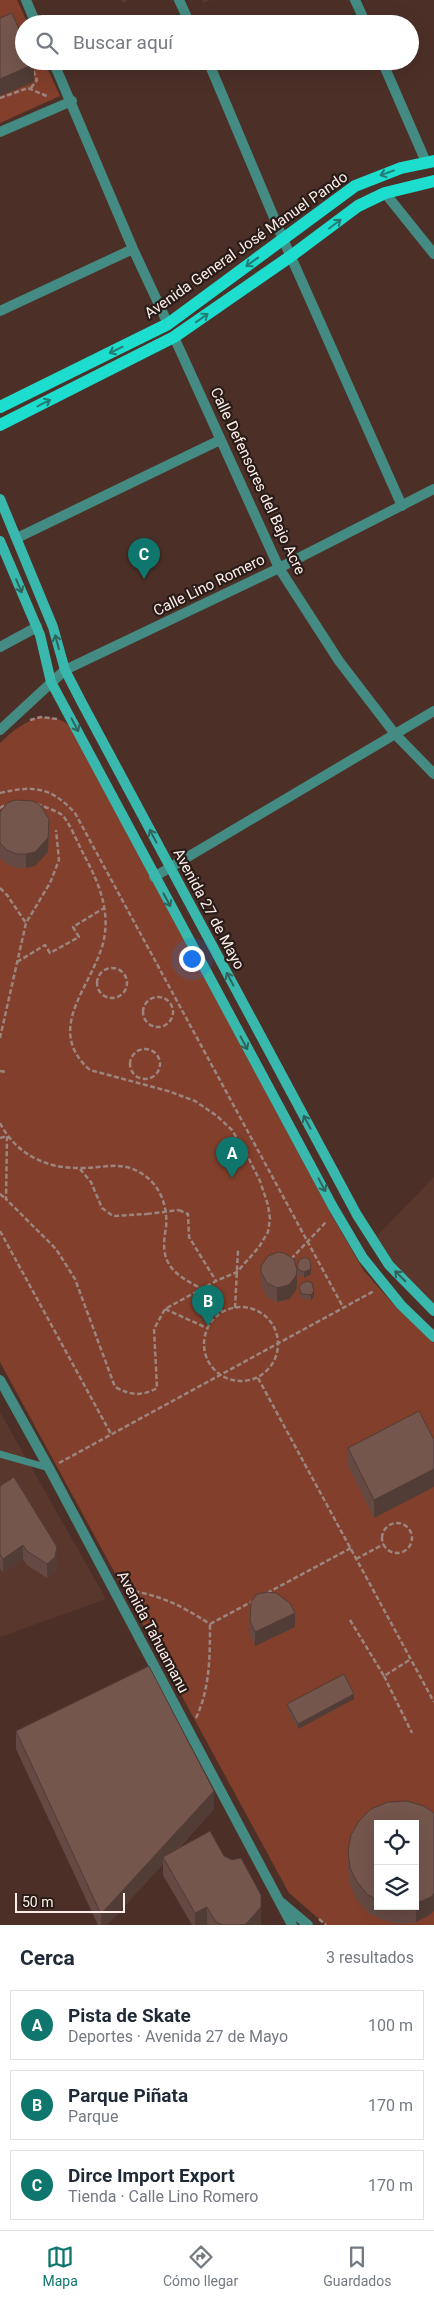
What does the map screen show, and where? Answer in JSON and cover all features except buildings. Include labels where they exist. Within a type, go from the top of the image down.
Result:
[{"type":"main road","name":"Avenida General José Manuel Pando","points":[[0,407],[168,324],[355,186],[400,168],[430,161]]},
{"type":"main road","points":[[0,424],[174,337],[291,256],[358,206],[385,193],[434,181]]},
{"type":"main road","name":"Avenida 27 de Mayo","points":[[0,499],[53,627],[65,670],[170,869],[357,1216],[389,1265],[434,1311]]},
{"type":"main road","points":[[0,541],[37,627],[51,682],[154,878],[333,1207],[363,1258],[384,1285],[401,1305],[434,1336]]},
{"type":"street","points":[[26,0],[32,15]]},
{"type":"street","points":[[179,0],[186,15]]},
{"type":"street","points":[[355,0],[362,15]]},
{"type":"street","points":[[57,70],[133,249],[168,324]]},
{"type":"street","points":[[212,70],[283,239],[402,506]]},
{"type":"street","points":[[386,70],[430,161]]},
{"type":"street","points":[[0,132],[72,102]]},
{"type":"street","points":[[385,193],[434,254]]},
{"type":"street","points":[[0,312],[133,249]]},
{"type":"street","name":"Calle Defensores del Bajo Acre","points":[[174,337],[279,568],[339,661],[395,734],[434,774]]},
{"type":"street","points":[[17,538],[220,440]]},
{"type":"street","name":"Calle Lino Romero","points":[[51,682],[65,670],[279,568],[434,489]]},
{"type":"street","points":[[0,647],[37,627]]},
{"type":"street","points":[[0,730],[51,682]]},
{"type":"street","points":[[154,878],[434,711]]},
{"type":"street","name":"Avenida Tahuamanu","points":[[0,1380],[49,1468],[292,1925]]},
{"type":"street","name":"Avenida Tahuamanu","points":[[277,1899],[308,1925]]},
{"type":"lane","points":[[0,1454],[49,1468]]},
{"type":"path","points":[[31,88],[37,80],[33,70]]},
{"type":"path","points":[[0,98],[31,88],[53,99],[58,107]]},
{"type":"path","points":[[0,793],[18,789],[42,789],[62,800],[75,813],[343,1307]]},
{"type":"path","points":[[0,808],[9,803]]},
{"type":"path","points":[[0,1194],[56,1249],[75,1279],[115,1386],[130,1394],[145,1394],[157,1388],[154,1329],[165,1309],[216,1281],[237,1272],[268,1232],[270,1219],[268,1205],[260,1181],[232,1130],[195,1101],[168,1091],[90,1070],[79,1061],[71,1047],[69,1029],[73,1011],[104,937],[104,908],[101,890],[62,816],[35,803]]},
{"type":"path","points":[[0,1038],[26,923],[50,883],[59,860],[56,830]]},
{"type":"path","points":[[0,888],[7,894],[26,923]]},
{"type":"path","points":[[17,962],[45,945],[50,954],[79,937],[73,927],[104,908]]},
{"type":"path","points":[[116,969],[126,978],[126,988],[121,996],[116,998],[106,997],[98,990],[97,980],[102,972],[116,969]]},
{"type":"path","points":[[88,977],[97,980]]},
{"type":"path","points":[[162,998],[170,1003],[173,1017],[167,1025],[154,1027],[145,1020],[143,1009],[148,1001],[162,998]]},
{"type":"path","points":[[170,1003],[176,1000]]},
{"type":"path","points":[[149,1049],[159,1058],[159,1068],[149,1078],[139,1078],[131,1071],[130,1061],[135,1052],[149,1049]]},
{"type":"path","points":[[0,1071],[6,1072]]},
{"type":"path","points":[[136,1082],[139,1078]]},
{"type":"path","points":[[0,1123],[7,1136],[35,1160],[56,1166],[80,1168],[131,1167],[157,1187],[164,1201],[165,1256],[178,1275],[213,1297],[222,1312]]},
{"type":"path","points":[[0,1138],[7,1136]]},
{"type":"path","points":[[6,1199],[7,1136]]},
{"type":"path","points":[[80,1168],[91,1182],[102,1208],[113,1216],[179,1210],[188,1214],[189,1237],[216,1281]]},
{"type":"path","points":[[288,1263],[332,1216]]},
{"type":"path","points":[[0,1231],[111,1434]]},
{"type":"path","points":[[235,1308],[238,1250]]},
{"type":"path","points":[[49,1468],[384,1285]]},
{"type":"path","points":[[235,1308],[256,1310],[265,1315],[277,1332],[279,1342],[275,1361],[258,1378],[243,1382],[232,1381],[219,1375],[207,1361],[204,1350],[207,1328],[222,1312],[235,1308]]},
{"type":"path","points":[[165,1309],[207,1328]]},
{"type":"path","points":[[258,1378],[434,1702]]},
{"type":"path","points":[[402,1523],[409,1529],[412,1538],[405,1550],[401,1552],[391,1551],[384,1544],[383,1535],[388,1526],[402,1523]]},
{"type":"path","points":[[356,1559],[384,1544]]},
{"type":"path","points":[[263,1595],[351,1548]]},
{"type":"path","points":[[112,1588],[155,1595],[177,1603],[210,1624]]},
{"type":"path","points":[[210,1624],[254,1600]]},
{"type":"path","points":[[350,1620],[384,1676],[412,1733]]},
{"type":"path","points":[[189,1733],[201,1708],[210,1669],[210,1624]]},
{"type":"path","points":[[384,1676],[411,1659]]},
{"type":"shaded area","points":[[0,0],[17,0],[24,15],[15,15],[15,70],[48,70],[60,96],[0,123]]},
{"type":"shaded area","points":[[41,717],[50,717],[59,719],[73,730],[332,1216],[364,1271],[397,1308],[434,1343],[434,1925],[326,1925],[289,1893],[0,1362],[0,743],[29,721]]},
{"type":"shaded area","points":[[434,1177],[434,1305],[396,1266],[377,1236]]},
{"type":"shaded area","points":[[0,1412],[106,1599],[0,1637]]},
{"type":"place","name":"Dirce Import Export","points":[[144,579]]},
{"type":"place","name":"Pista de Skate","points":[[232,1178]]},
{"type":"place","name":"Parque Piñata","points":[[208,1326]]}]
